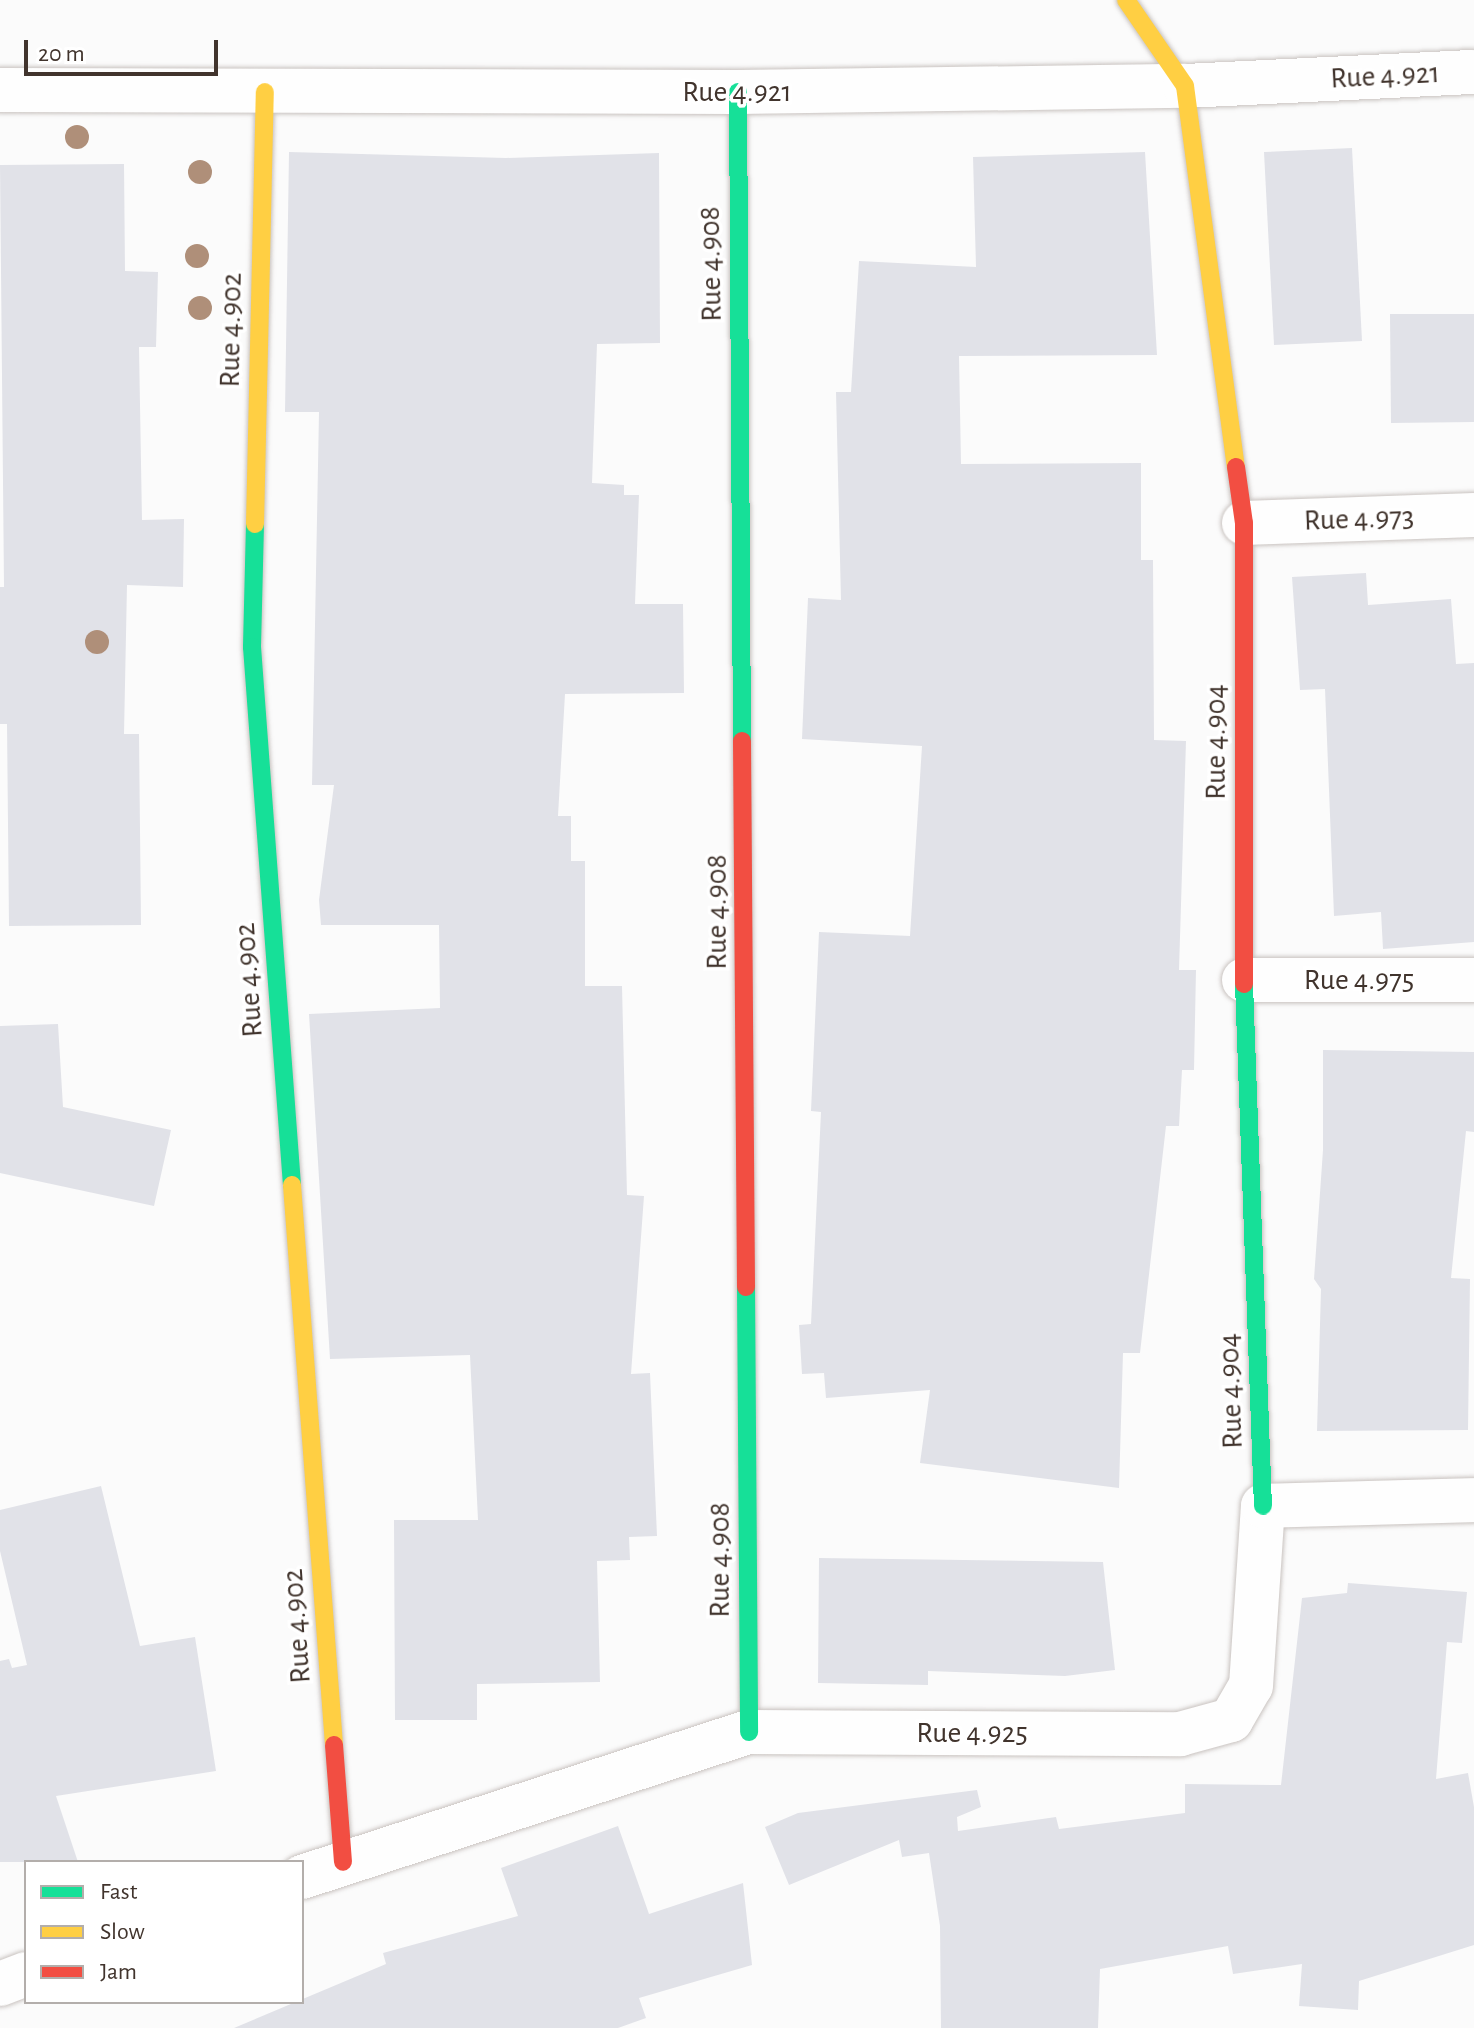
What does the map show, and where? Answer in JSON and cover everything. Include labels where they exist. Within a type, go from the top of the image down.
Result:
[{"type":"street","name":"Rue 4.904","points":[[1126,0],[1185,86],[1244,523],[1244,980],[1263,1506]]},
{"type":"street","name":"Rue 4.921","points":[[0,90],[738,92],[1185,86],[1474,72]]},
{"type":"street","name":"Rue 4.902","points":[[265,92],[252,647],[343,1862]]},
{"type":"street","name":"Rue 4.908","points":[[738,92],[749,1732]]},
{"type":"street","name":"Rue 4.973","points":[[1244,523],[1474,515]]},
{"type":"street","name":"Rue 4.975","points":[[1244,980],[1474,980]]},
{"type":"street","points":[[1263,1506],[1474,1500]]},
{"type":"street","name":"Rue 4.925","points":[[304,1876],[749,1732],[1180,1734],[1231,1720],[1251,1686],[1263,1506]]},
{"type":"street","points":[[0,1984],[24,1975]]},
{"type":"building","points":[[1352,148],[1362,341],[1274,345],[1264,152]]},
{"type":"building","points":[[289,152],[506,158],[659,153],[660,343],[597,344],[592,483],[624,485],[624,495],[639,495],[635,604],[683,604],[684,693],[565,694],[558,816],[571,816],[571,861],[585,861],[585,986],[622,986],[627,1195],[644,1196],[631,1374],[650,1373],[657,1536],[629,1537],[630,1560],[597,1561],[600,1682],[477,1684],[477,1720],[395,1720],[394,1520],[478,1520],[470,1355],[330,1359],[309,1014],[440,1008],[439,925],[321,925],[319,900],[334,785],[312,785],[319,412],[285,412]]},
{"type":"building","points":[[1145,152],[1157,355],[959,356],[961,464],[1141,463],[1141,560],[1153,560],[1154,740],[1186,741],[1179,970],[1196,970],[1194,1070],[1182,1070],[1179,1126],[1166,1126],[1140,1353],[1123,1353],[1119,1488],[920,1463],[930,1390],[826,1398],[824,1373],[802,1374],[799,1325],[811,1324],[821,1112],[811,1111],[819,932],[910,936],[922,746],[802,739],[808,598],[841,600],[836,392],[851,392],[859,261],[976,267],[973,157]]},
{"type":"building","points":[[124,164],[125,271],[158,272],[156,347],[139,347],[142,520],[184,519],[183,587],[127,585],[124,734],[139,734],[141,925],[9,926],[7,724],[0,724],[0,587],[4,587],[0,165]]},
{"type":"building","points":[[1390,314],[1474,314],[1474,422],[1391,423]]},
{"type":"building","points":[[1366,573],[1368,605],[1451,599],[1456,664],[1474,663],[1474,942],[1383,949],[1381,912],[1334,916],[1325,689],[1300,690],[1292,577]]},
{"type":"building","points":[[58,1024],[63,1107],[171,1130],[154,1206],[0,1173],[0,1026]]},
{"type":"building","points":[[1323,1050],[1474,1052],[1474,1132],[1466,1131],[1451,1278],[1470,1279],[1468,1430],[1317,1431],[1321,1289],[1314,1279],[1323,1150]]},
{"type":"building","points":[[101,1486],[140,1646],[195,1637],[216,1771],[56,1796],[77,1860],[0,1862],[0,1661],[9,1659],[12,1668],[27,1665],[0,1551],[0,1510]]},
{"type":"building","points":[[819,1558],[1103,1562],[1115,1670],[1065,1676],[928,1671],[928,1685],[818,1683]]},
{"type":"building","points":[[1348,1583],[1467,1592],[1462,1643],[1447,1642],[1436,1779],[1468,1773],[1474,1807],[1474,1945],[1359,1981],[1358,2010],[1299,2006],[1302,1964],[1233,1974],[1228,1946],[1100,1969],[1098,2028],[941,2028],[940,1926],[929,1853],[902,1857],[899,1840],[789,1885],[765,1827],[798,1813],[977,1790],[981,1807],[957,1817],[958,1831],[1056,1817],[1059,1829],[1185,1813],[1185,1784],[1281,1785],[1302,1598],[1347,1593]]},
{"type":"building","points":[[618,1826],[649,1914],[743,1883],[752,1965],[639,1998],[646,2018],[618,2028],[234,2028],[291,2004],[304,2004],[304,1999],[386,1964],[383,1953],[518,1916],[501,1868]]},
{"type":"traffic: fast","points":[[738,92],[742,741]]},
{"type":"traffic: fast","points":[[255,524],[252,647],[292,1185]]},
{"type":"traffic: fast","points":[[1244,984],[1263,1506]]},
{"type":"traffic: fast","points":[[746,1287],[749,1732]]},
{"type":"traffic: slow","points":[[1126,0],[1185,86],[1236,467]]},
{"type":"traffic: slow","points":[[255,524],[265,92]]},
{"type":"traffic: slow","points":[[292,1185],[334,1745]]},
{"type":"traffic: jam","points":[[1236,467],[1244,523],[1244,984]]},
{"type":"traffic: jam","points":[[742,741],[746,1287]]},
{"type":"traffic: jam","points":[[334,1745],[343,1862]]}]
